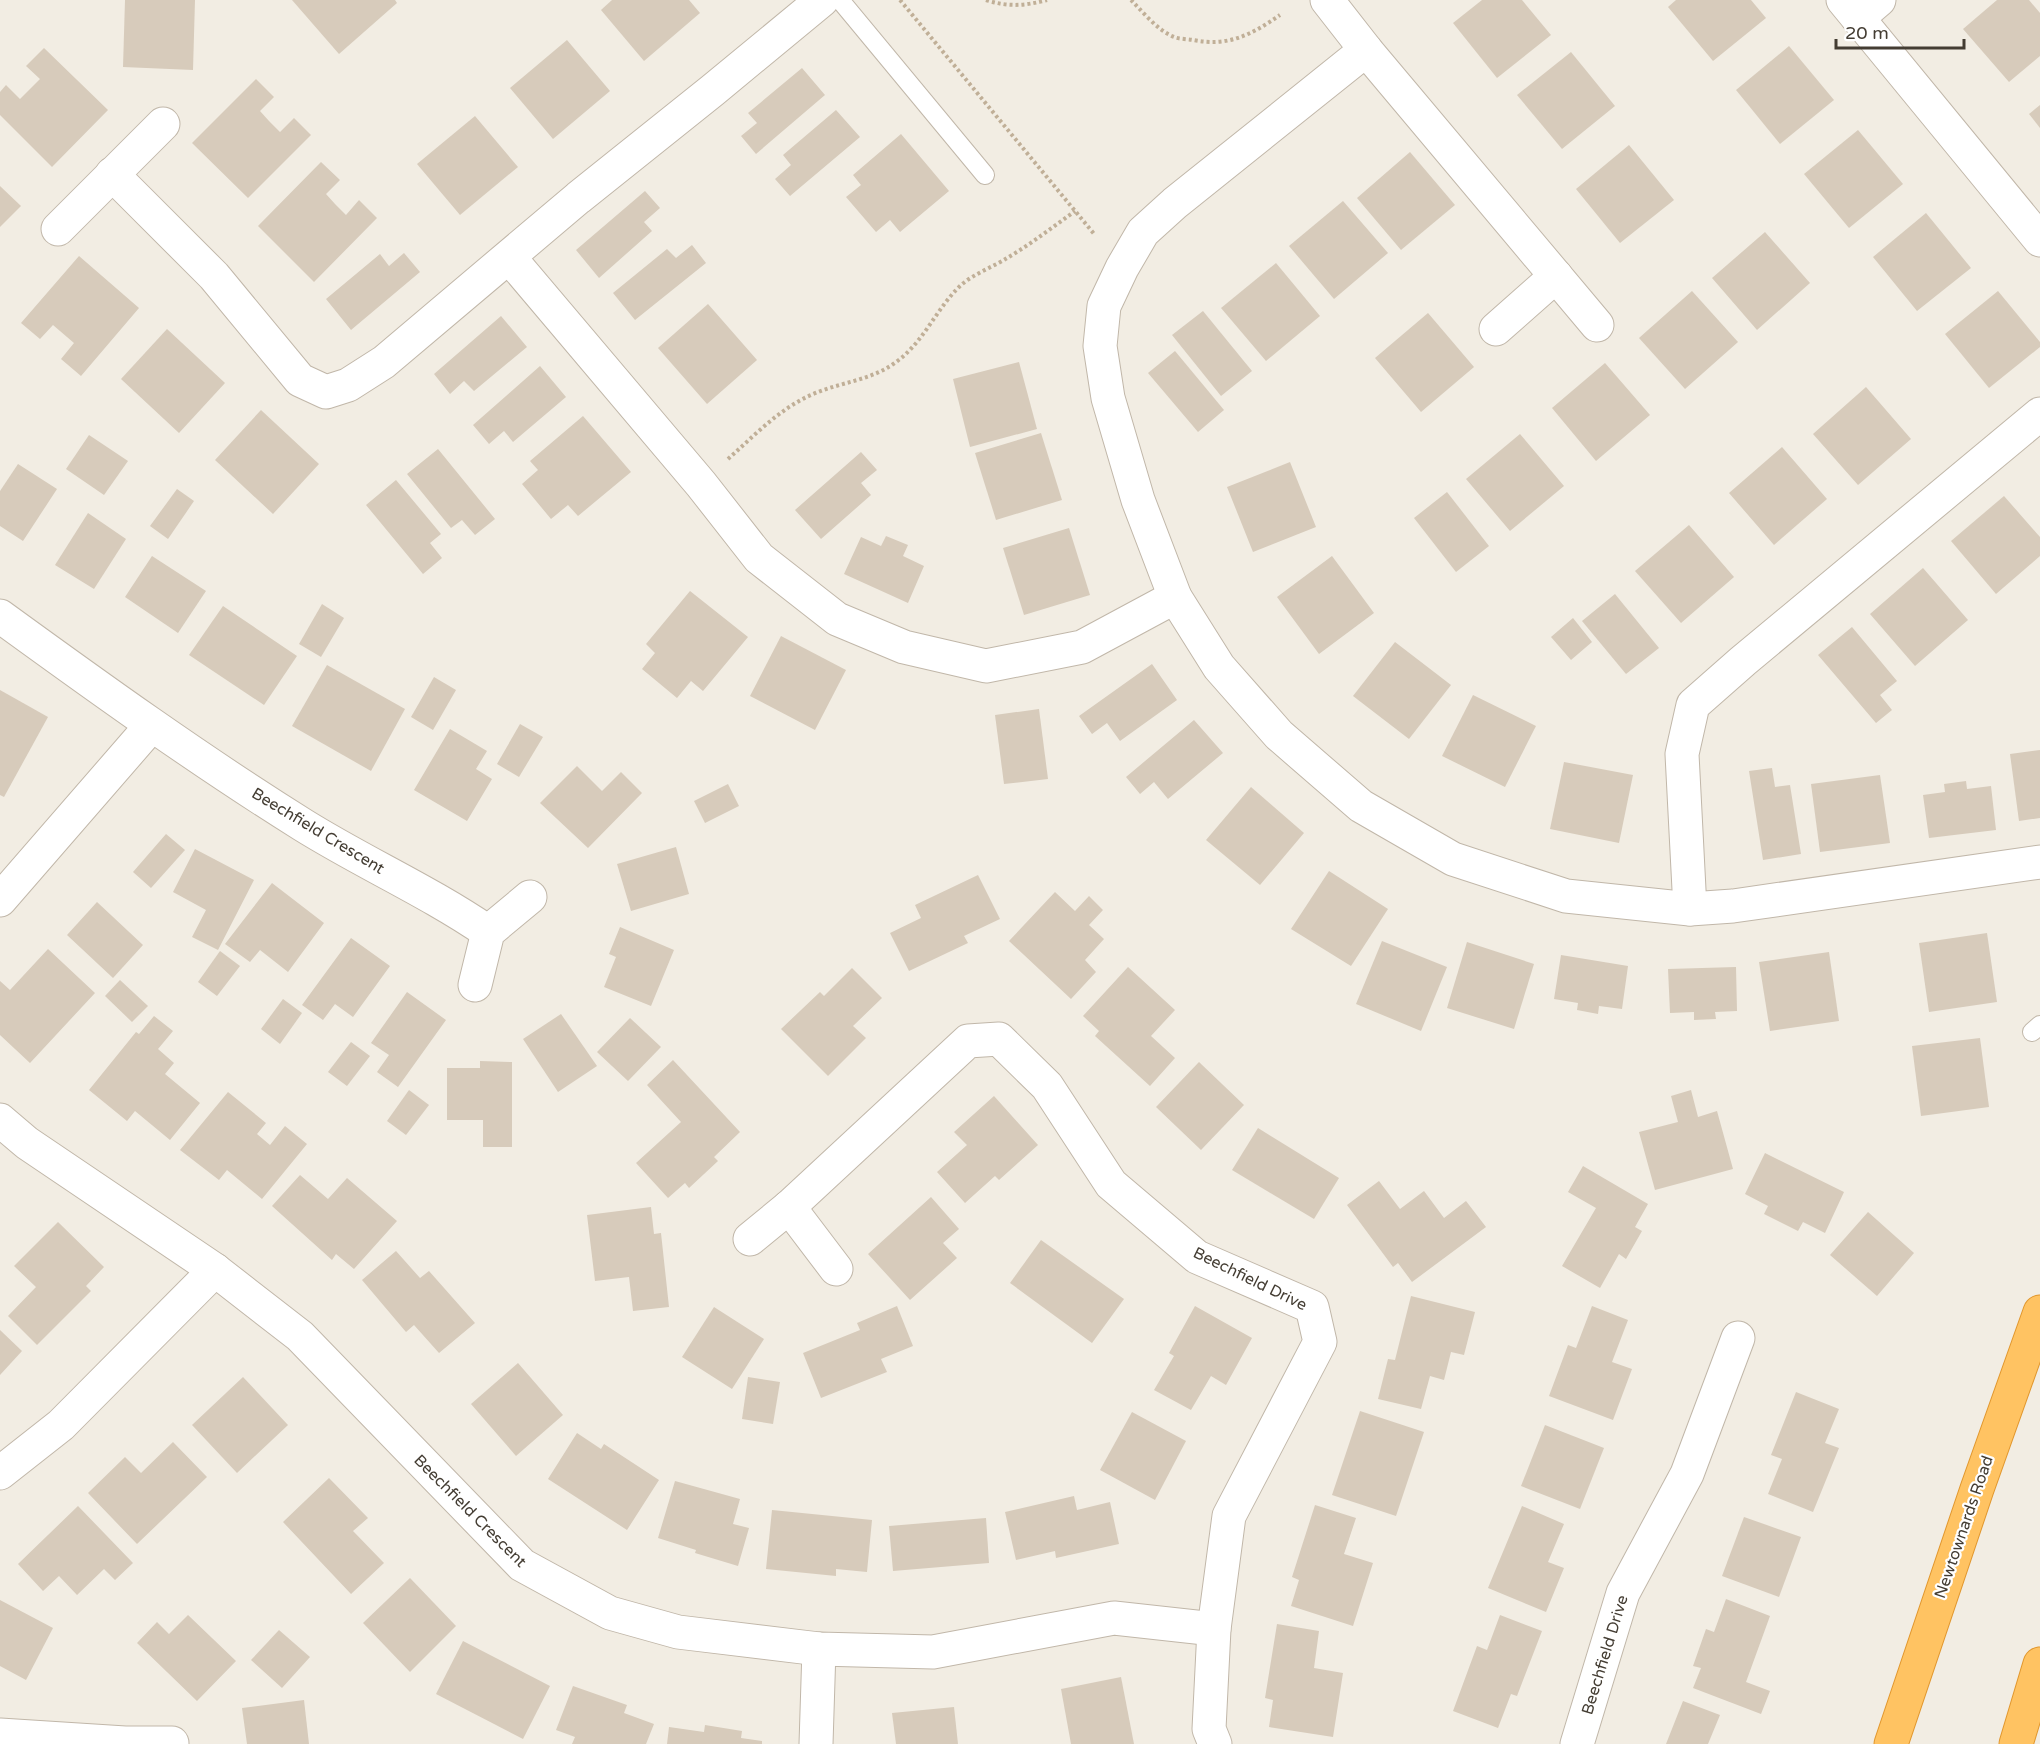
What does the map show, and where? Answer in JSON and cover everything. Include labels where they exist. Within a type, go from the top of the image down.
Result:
[{"type":"highway","name":"Newtownards Road","points":[[1891,1744],[1977,1489],[2040,1312]]},
{"type":"highway","points":[[2016,1744],[2040,1664]]},
{"type":"street","points":[[112,174],[214,276],[300,380],[326,392],[348,385],[384,362],[578,198],[822,0]]},
{"type":"street","points":[[1327,0],[1366,50],[1597,325]]},
{"type":"street","points":[[1860,6],[2040,240]]},
{"type":"street","points":[[1366,50],[1175,203],[1143,232],[1104,306],[1100,346],[1108,398],[1138,500],[1175,597],[1219,667],[1279,735],[1361,806],[1453,859],[1566,896],[1690,909],[1757,902],[2040,862]]},
{"type":"street","points":[[58,229],[163,124]]},
{"type":"street","points":[[509,257],[701,484],[759,558],[837,619],[904,647],[986,666],[1082,647],[1175,597]]},
{"type":"street","points":[[1496,329],[1556,276]]},
{"type":"street","points":[[1690,909],[1682,754],[1693,705],[2040,414]]},
{"type":"street","name":"Beechfield Crescent","points":[[0,616],[151,726],[304,826],[450,906],[488,932]]},
{"type":"street","points":[[0,900],[151,726]]},
{"type":"street","points":[[475,985],[488,932],[530,897]]},
{"type":"street","name":"Beechfield Drive","points":[[750,1239],[789,1207],[968,1041],[999,1039],[1047,1086],[1111,1184],[1146,1214],[1197,1257],[1312,1307],[1320,1342],[1229,1516],[1214,1629],[1209,1729],[1215,1744]]},
{"type":"street","name":"Beechfield Crescent","points":[[0,1120],[27,1143],[215,1269],[300,1336],[522,1565],[610,1613],[678,1632],[819,1649]]},
{"type":"street","points":[[789,1207],[836,1269]]},
{"type":"street","points":[[0,1473],[61,1425],[215,1269]]},
{"type":"street","name":"Beechfield Drive","points":[[1577,1744],[1623,1593],[1686,1474],[1738,1338]]},
{"type":"street","points":[[816,1744],[819,1649],[933,1652],[1114,1618],[1214,1629]]},
{"type":"street","points":[[0,1735],[125,1743],[171,1743]]},
{"type":"lane","points":[[840,0],[985,175]]},
{"type":"path","points":[[900,0],[1122,268]]},
{"type":"path","points":[[986,0],[1004,6],[1034,4],[1047,0]]},
{"type":"path","points":[[1131,0],[1152,21],[1174,37],[1205,43],[1232,41],[1258,30],[1280,15]]},
{"type":"path","points":[[701,484],[770,421],[788,408],[810,395],[876,374],[896,362],[916,344],[944,302],[963,284],[1017,252],[1075,211]]},
{"type":"building","points":[[125,0],[195,0],[193,70],[123,67]]},
{"type":"building","points":[[292,0],[395,0],[397,3],[339,54]]},
{"type":"building","points":[[612,0],[689,0],[700,13],[644,61],[601,10]]},
{"type":"building","points":[[1482,0],[1522,0],[1551,35],[1497,78],[1453,23]]},
{"type":"building","points":[[1676,0],[1751,0],[1766,18],[1713,61],[1668,7]]},
{"type":"building","points":[[1997,0],[2029,0],[2040,13],[2040,56],[2009,82],[1963,29]]},
{"type":"building","points":[[567,40],[610,91],[553,139],[510,88]]},
{"type":"building","points":[[1789,46],[1834,100],[1780,144],[1736,90]]},
{"type":"building","points":[[44,48],[108,110],[52,167],[0,115],[0,92],[6,85],[20,99],[40,79],[26,66]]},
{"type":"building","points":[[1571,52],[1615,106],[1562,149],[1517,95]]},
{"type":"building","points":[[802,68],[825,95],[756,154],[741,136],[757,123],[748,113]]},
{"type":"building","points":[[256,79],[274,97],[260,111],[269,121],[280,132],[294,118],[311,135],[248,198],[192,143]]},
{"type":"building","points":[[2040,105],[2040,128],[2029,114]]},
{"type":"building","points":[[836,110],[860,137],[790,196],[775,179],[791,165],[783,155]]},
{"type":"building","points":[[475,116],[518,167],[460,215],[417,164]]},
{"type":"building","points":[[1858,130],[1903,184],[1849,228],[1804,174]]},
{"type":"building","points":[[901,134],[949,191],[900,232],[890,220],[876,232],[846,197],[861,185],[853,175]]},
{"type":"building","points":[[1629,145],[1674,200],[1620,243],[1576,189]]},
{"type":"building","points":[[1410,152],[1455,205],[1401,250],[1357,198]]},
{"type":"building","points":[[321,162],[340,180],[326,194],[346,215],[359,200],[377,218],[314,282],[258,226]]},
{"type":"building","points":[[0,186],[21,206],[0,227]]},
{"type":"building","points":[[645,191],[660,208],[644,222],[652,231],[599,278],[576,250]]},
{"type":"building","points":[[1343,201],[1388,253],[1334,299],[1289,246]]},
{"type":"building","points":[[1926,213],[1971,268],[1917,311],[1873,257]]},
{"type":"building","points":[[1765,232],[1810,283],[1757,330],[1712,278]]},
{"type":"building","points":[[692,245],[706,263],[635,320],[613,293],[667,249],[676,258]]},
{"type":"building","points":[[404,253],[420,272],[351,330],[326,299],[380,254],[389,266]]},
{"type":"building","points":[[79,256],[139,308],[81,376],[61,359],[74,343],[53,325],[40,339],[21,323]]},
{"type":"building","points":[[1276,263],[1320,316],[1266,361],[1221,308]]},
{"type":"building","points":[[1692,291],[1738,342],[1685,389],[1639,338]]},
{"type":"building","points":[[1998,291],[2040,342],[2040,347],[1989,388],[1945,334]]},
{"type":"building","points":[[708,304],[757,360],[707,404],[658,348]]},
{"type":"building","points":[[1203,311],[1252,371],[1221,396],[1172,335]]},
{"type":"building","points":[[1428,313],[1474,367],[1421,412],[1375,358]]},
{"type":"building","points":[[501,316],[527,347],[474,391],[464,381],[450,394],[434,374]]},
{"type":"building","points":[[167,329],[225,383],[179,433],[121,379]]},
{"type":"building","points":[[1175,351],[1224,410],[1198,432],[1148,373]]},
{"type":"building","points":[[1019,362],[1037,429],[970,447],[953,379]]},
{"type":"building","points":[[1605,363],[1650,415],[1596,461],[1552,408]]},
{"type":"building","points":[[540,366],[566,397],[513,442],[504,431],[489,444],[473,425]]},
{"type":"building","points":[[1866,387],[1911,439],[1858,485],[1813,434]]},
{"type":"building","points":[[261,410],[319,464],[273,514],[215,460]]},
{"type":"building","points":[[583,416],[631,472],[578,516],[568,505],[551,519],[522,484],[538,470],[530,461]]},
{"type":"building","points":[[1041,433],[1062,500],[996,520],[975,453]]},
{"type":"building","points":[[1520,434],[1564,486],[1510,531],[1466,479]]},
{"type":"building","points":[[89,435],[128,461],[104,495],[66,469]]},
{"type":"building","points":[[1782,447],[1827,499],[1774,545],[1729,493]]},
{"type":"building","points":[[438,449],[495,519],[475,535],[462,520],[451,528],[407,474]]},
{"type":"building","points":[[861,452],[877,470],[861,483],[871,495],[821,539],[795,510]]},
{"type":"building","points":[[1290,462],[1316,527],[1253,552],[1227,487]]},
{"type":"building","points":[[18,464],[57,489],[23,541],[0,526],[0,491]]},
{"type":"building","points":[[396,480],[441,534],[430,543],[442,558],[423,574],[366,505]]},
{"type":"building","points":[[177,489],[194,501],[168,539],[150,526]]},
{"type":"building","points":[[1447,492],[1489,546],[1456,572],[1414,518]]},
{"type":"building","points":[[2004,496],[2040,537],[2040,556],[1996,594],[1951,541]]},
{"type":"building","points":[[88,513],[126,539],[94,589],[55,565]]},
{"type":"building","points":[[1689,525],[1734,577],[1681,623],[1635,571]]},
{"type":"building","points":[[1069,528],[1090,595],[1024,615],[1003,548]]},
{"type":"building","points":[[886,536],[908,545],[903,556],[924,566],[908,603],[844,574],[861,537],[881,546]]},
{"type":"building","points":[[152,556],[206,591],[178,633],[125,597]]},
{"type":"building","points":[[1332,556],[1374,613],[1319,654],[1277,597]]},
{"type":"building","points":[[1923,568],[1968,620],[1915,666],[1870,614]]},
{"type":"building","points":[[690,591],[748,637],[703,691],[691,681],[677,698],[642,669],[655,653],[646,644]]},
{"type":"building","points":[[1615,594],[1659,648],[1626,674],[1582,621]]},
{"type":"building","points":[[322,604],[344,618],[321,657],[299,644]]},
{"type":"building","points":[[223,606],[297,656],[264,705],[189,655]]},
{"type":"building","points":[[1573,618],[1592,642],[1571,660],[1551,637]]},
{"type":"building","points":[[1852,627],[1897,681],[1880,695],[1892,710],[1876,723],[1818,655]]},
{"type":"building","points":[[781,636],[846,670],[815,730],[750,696]]},
{"type":"building","points":[[1395,642],[1451,685],[1409,739],[1353,696]]},
{"type":"building","points":[[1152,664],[1177,700],[1120,741],[1107,723],[1092,734],[1079,716]]},
{"type":"building","points":[[327,665],[405,709],[371,771],[292,726]]},
{"type":"building","points":[[434,677],[456,690],[433,730],[411,717]]},
{"type":"building","points":[[0,690],[48,717],[4,797],[0,795]]},
{"type":"building","points":[[1473,695],[1536,726],[1505,787],[1442,756]]},
{"type":"building","points":[[1039,709],[1048,779],[1004,784],[995,715]]},
{"type":"building","points":[[1194,720],[1223,753],[1168,799],[1154,782],[1140,794],[1126,777]]},
{"type":"building","points":[[520,724],[543,737],[519,777],[497,764]]},
{"type":"building","points":[[450,729],[487,751],[476,769],[492,779],[467,821],[414,790]]},
{"type":"building","points":[[2040,750],[2040,818],[2019,821],[2010,754]]},
{"type":"building","points":[[1564,762],[1633,775],[1619,843],[1550,829]]},
{"type":"building","points":[[577,766],[602,791],[621,772],[642,793],[588,848],[540,803]]},
{"type":"building","points":[[1772,768],[1775,787],[1790,785],[1801,854],[1763,860],[1749,771]]},
{"type":"building","points":[[1880,775],[1890,843],[1820,852],[1811,784]]},
{"type":"building","points":[[1966,781],[1967,789],[1991,786],[1996,830],[1929,838],[1923,795],[1945,792],[1944,784]]},
{"type":"building","points":[[728,784],[739,806],[705,823],[694,801]]},
{"type":"building","points":[[1251,787],[1304,833],[1260,885],[1206,840]]},
{"type":"building","points":[[166,834],[185,850],[151,888],[133,872]]},
{"type":"building","points":[[676,847],[689,894],[631,911],[617,864]]},
{"type":"building","points":[[195,849],[254,880],[218,950],[192,937],[206,910],[173,892]]},
{"type":"building","points":[[1329,871],[1388,909],[1351,966],[1291,929]]},
{"type":"building","points":[[978,875],[1000,919],[964,936],[968,943],[909,971],[890,933],[921,918],[915,905]]},
{"type":"building","points":[[272,883],[324,923],[288,972],[260,950],[250,962],[225,944]]},
{"type":"building","points":[[1055,892],[1075,911],[1089,896],[1103,910],[1089,925],[1104,939],[1085,960],[1096,972],[1071,999],[1009,941]]},
{"type":"building","points":[[97,902],[143,945],[113,978],[67,935]]},
{"type":"building","points":[[620,927],[674,950],[651,1006],[604,987],[616,957],[609,954]]},
{"type":"building","points":[[1987,933],[1997,1002],[1929,1012],[1919,943]]},
{"type":"building","points":[[351,938],[390,966],[353,1017],[335,1004],[323,1020],[302,1005]]},
{"type":"building","points":[[1382,941],[1447,967],[1421,1031],[1356,1004]]},
{"type":"building","points":[[1467,942],[1534,964],[1514,1029],[1447,1008]]},
{"type":"building","points":[[48,949],[95,993],[30,1063],[0,1035],[0,981],[10,990]]},
{"type":"building","points":[[220,951],[240,966],[217,996],[198,982]]},
{"type":"building","points":[[1829,952],[1839,1021],[1770,1031],[1759,962]]},
{"type":"building","points":[[1561,955],[1628,966],[1622,1009],[1599,1006],[1598,1014],[1577,1010],[1578,1003],[1554,999]]},
{"type":"building","points":[[1128,967],[1175,1010],[1151,1036],[1175,1058],[1150,1086],[1095,1036],[1099,1031],[1083,1016]]},
{"type":"building","points":[[1736,967],[1737,1011],[1715,1012],[1716,1019],[1694,1020],[1694,1012],[1670,1013],[1668,969]]},
{"type":"building","points":[[852,968],[882,998],[853,1026],[866,1038],[828,1076],[781,1029],[820,992],[824,996]]},
{"type":"building","points":[[120,980],[148,1006],[132,1022],[105,996]]},
{"type":"building","points":[[407,992],[446,1020],[398,1087],[377,1072],[389,1055],[371,1043]]},
{"type":"building","points":[[283,999],[302,1013],[280,1044],[261,1029]]},
{"type":"building","points":[[561,1014],[597,1066],[558,1092],[523,1039]]},
{"type":"building","points":[[154,1016],[173,1031],[158,1049],[174,1063],[165,1074],[200,1103],[170,1140],[135,1111],[127,1121],[89,1090],[136,1032],[139,1034]]},
{"type":"building","points":[[630,1018],[661,1047],[628,1081],[597,1052]]},
{"type":"building","points":[[1980,1038],[1989,1107],[1921,1116],[1912,1046]]},
{"type":"building","points":[[351,1042],[370,1056],[347,1086],[328,1072]]},
{"type":"building","points":[[673,1060],[740,1132],[714,1157],[718,1161],[689,1188],[685,1183],[668,1198],[636,1163],[681,1122],[647,1085]]},
{"type":"building","points":[[480,1061],[512,1062],[512,1147],[483,1147],[483,1120],[447,1120],[447,1068],[480,1068]]},
{"type":"building","points":[[1199,1062],[1244,1105],[1201,1150],[1156,1107]]},
{"type":"building","points":[[409,1090],[429,1105],[406,1135],[387,1121]]},
{"type":"building","points":[[1691,1090],[1698,1117],[1717,1111],[1733,1169],[1655,1190],[1639,1132],[1678,1122],[1671,1096]]},
{"type":"building","points":[[228,1092],[266,1123],[257,1134],[270,1145],[285,1126],[307,1144],[262,1199],[227,1170],[219,1180],[180,1150]]},
{"type":"building","points":[[994,1096],[1038,1145],[999,1180],[995,1176],[965,1203],[937,1172],[967,1145],[954,1132]]},
{"type":"building","points":[[1258,1128],[1339,1178],[1314,1219],[1232,1170]]},
{"type":"building","points":[[1765,1153],[1844,1192],[1825,1233],[1803,1222],[1798,1231],[1764,1214],[1768,1206],[1745,1194]]},
{"type":"building","points":[[1583,1166],[1648,1204],[1635,1227],[1642,1231],[1626,1259],[1619,1254],[1600,1288],[1562,1266],[1596,1208],[1568,1192]]},
{"type":"building","points":[[300,1175],[328,1199],[347,1178],[397,1221],[354,1269],[336,1254],[332,1260],[272,1206]]},
{"type":"building","points":[[1379,1181],[1400,1209],[1424,1191],[1444,1218],[1466,1201],[1486,1227],[1412,1282],[1398,1263],[1393,1267],[1347,1205]]},
{"type":"building","points":[[931,1197],[959,1229],[943,1243],[957,1258],[910,1300],[868,1254]]},
{"type":"building","points":[[651,1207],[654,1234],[661,1233],[669,1307],[633,1311],[629,1277],[595,1281],[587,1215]]},
{"type":"building","points":[[1868,1212],[1914,1253],[1877,1296],[1830,1255]]},
{"type":"building","points":[[58,1222],[104,1267],[86,1286],[91,1291],[37,1345],[8,1316],[36,1287],[14,1266]]},
{"type":"building","points":[[1041,1240],[1124,1299],[1092,1343],[1010,1283]]},
{"type":"building","points":[[396,1251],[420,1278],[429,1271],[475,1323],[439,1353],[414,1325],[406,1332],[362,1280]]},
{"type":"building","points":[[1411,1296],[1475,1312],[1464,1355],[1451,1352],[1444,1380],[1430,1376],[1421,1409],[1378,1399],[1388,1359],[1395,1360]]},
{"type":"building","points":[[897,1306],[913,1346],[881,1359],[887,1372],[821,1398],[803,1353],[860,1330],[857,1323]]},
{"type":"building","points":[[1195,1306],[1252,1338],[1226,1385],[1211,1376],[1191,1410],[1154,1390],[1174,1356],[1169,1353]]},
{"type":"building","points":[[1592,1306],[1628,1320],[1612,1362],[1632,1369],[1613,1420],[1549,1396],[1568,1345],[1576,1348]]},
{"type":"building","points":[[714,1307],[764,1339],[732,1389],[682,1357]]},
{"type":"building","points":[[0,1330],[22,1351],[0,1375]]},
{"type":"building","points":[[518,1363],[563,1415],[516,1456],[471,1404]]},
{"type":"building","points":[[243,1377],[288,1425],[237,1473],[192,1425]]},
{"type":"building","points":[[748,1377],[780,1382],[773,1424],[742,1419]]},
{"type":"building","points":[[1796,1392],[1839,1409],[1825,1443],[1839,1448],[1813,1512],[1768,1494],[1782,1459],[1771,1455]]},
{"type":"building","points":[[1360,1411],[1424,1432],[1396,1516],[1332,1495]]},
{"type":"building","points":[[1132,1412],[1186,1441],[1155,1500],[1100,1470]]},
{"type":"building","points":[[1545,1425],[1604,1448],[1580,1509],[1521,1486]]},
{"type":"building","points":[[577,1433],[601,1449],[604,1444],[659,1480],[627,1530],[548,1479]]},
{"type":"building","points":[[173,1442],[207,1477],[137,1544],[88,1493],[125,1457],[141,1473]]},
{"type":"building","points":[[329,1478],[368,1518],[353,1531],[384,1563],[351,1594],[283,1522]]},
{"type":"building","points":[[675,1481],[740,1499],[733,1524],[749,1528],[738,1566],[695,1553],[696,1550],[658,1538]]},
{"type":"building","points":[[1074,1496],[1077,1510],[1110,1502],[1119,1544],[1056,1558],[1055,1551],[1016,1560],[1005,1512]]},
{"type":"building","points":[[1315,1505],[1356,1518],[1344,1554],[1373,1563],[1353,1626],[1291,1606],[1299,1580],[1292,1577]]},
{"type":"building","points":[[78,1506],[133,1563],[115,1580],[104,1569],[77,1595],[59,1576],[43,1591],[18,1564]]},
{"type":"building","points":[[1522,1506],[1564,1524],[1548,1562],[1564,1568],[1546,1612],[1488,1588]]},
{"type":"building","points":[[772,1510],[872,1520],[867,1572],[836,1569],[836,1576],[766,1569]]},
{"type":"building","points":[[1744,1517],[1801,1537],[1779,1597],[1722,1576]]},
{"type":"building","points":[[986,1518],[989,1563],[893,1571],[889,1526]]},
{"type":"building","points":[[410,1578],[456,1626],[410,1672],[363,1623]]},
{"type":"building","points":[[1726,1599],[1770,1616],[1746,1682],[1770,1691],[1761,1714],[1693,1688],[1701,1668],[1693,1666],[1706,1629],[1714,1632]]},
{"type":"building","points":[[0,1600],[53,1628],[26,1680],[0,1666]]},
{"type":"building","points":[[188,1615],[236,1661],[197,1701],[137,1643],[157,1622],[169,1634]]},
{"type":"building","points":[[1500,1615],[1542,1631],[1517,1696],[1511,1694],[1498,1728],[1453,1711],[1477,1646],[1487,1650]]},
{"type":"building","points":[[1277,1624],[1319,1631],[1314,1668],[1343,1673],[1333,1737],[1269,1727],[1273,1700],[1265,1698]]},
{"type":"building","points":[[279,1630],[310,1657],[282,1688],[251,1660]]},
{"type":"building","points":[[463,1641],[550,1686],[523,1739],[436,1694]]},
{"type":"building","points":[[1121,1677],[1134,1744],[1071,1744],[1061,1689]]},
{"type":"building","points":[[573,1686],[627,1705],[624,1713],[654,1724],[646,1744],[572,1744],[575,1737],[556,1730]]},
{"type":"building","points":[[304,1700],[309,1744],[247,1744],[242,1708]]},
{"type":"building","points":[[1683,1701],[1720,1715],[1708,1744],[1666,1744]]},
{"type":"building","points":[[954,1707],[958,1744],[896,1744],[892,1713]]},
{"type":"building","points":[[705,1725],[742,1731],[741,1738],[762,1741],[762,1744],[667,1744],[669,1727],[704,1732]]}]
